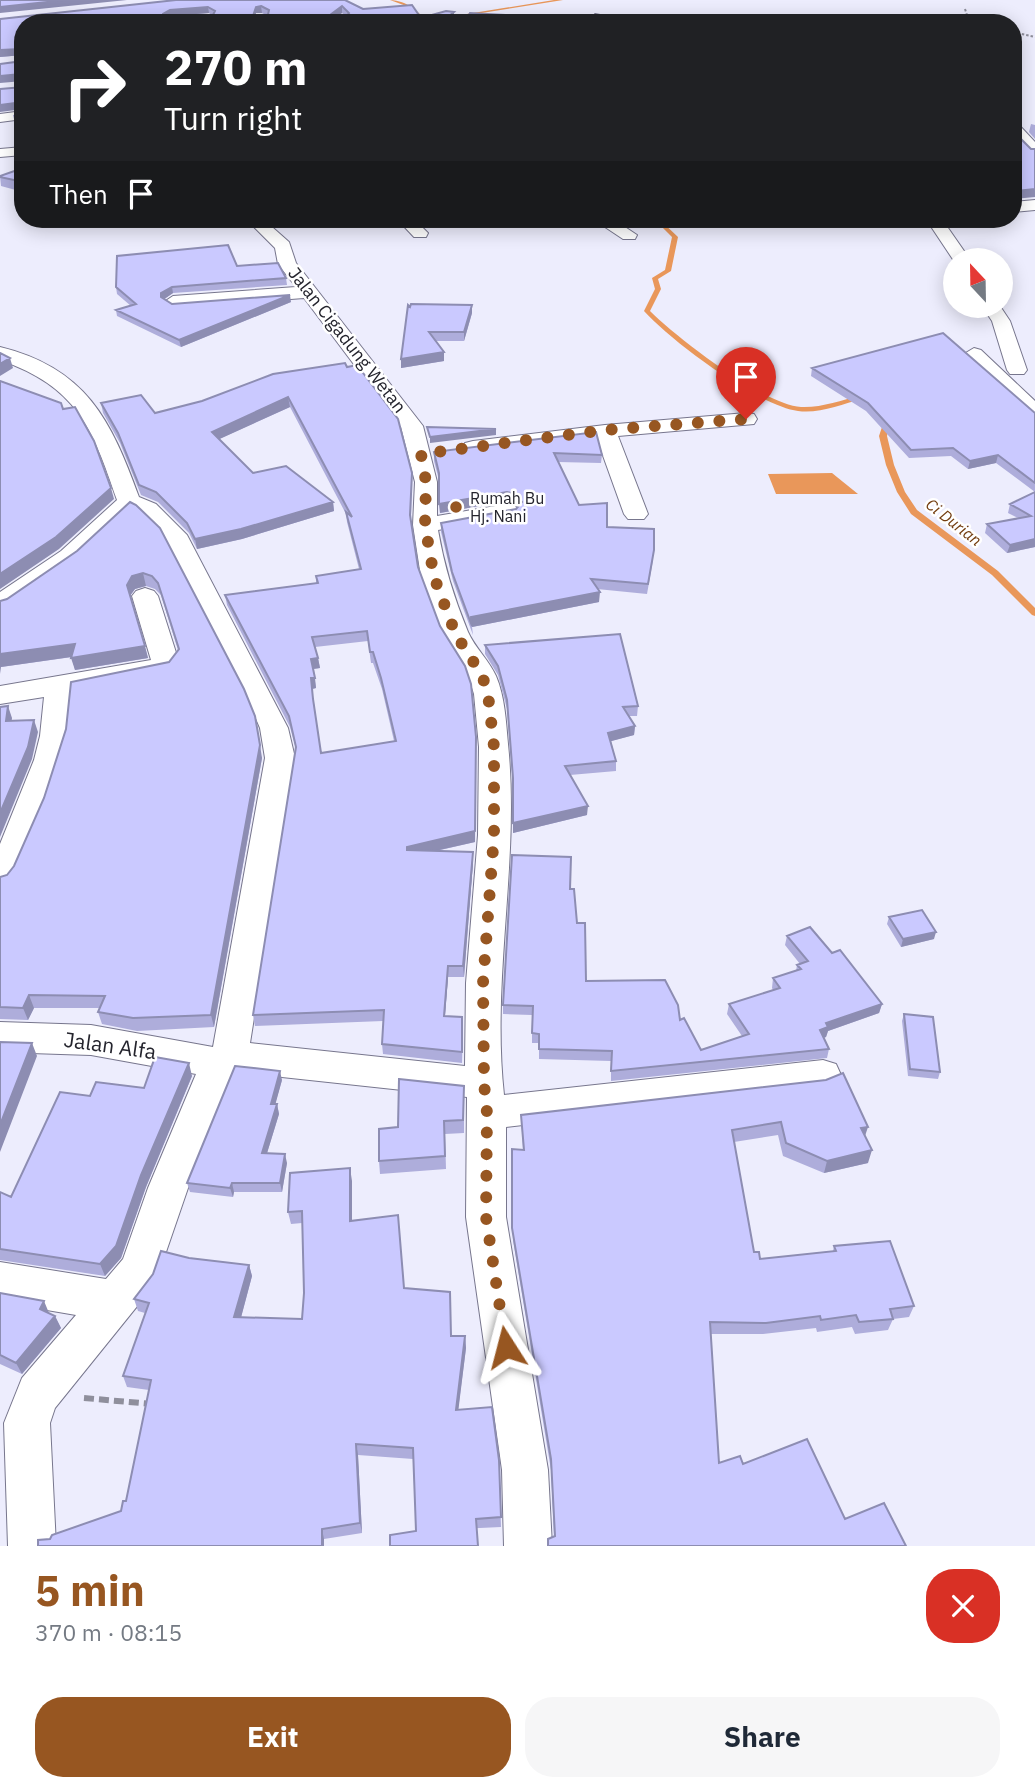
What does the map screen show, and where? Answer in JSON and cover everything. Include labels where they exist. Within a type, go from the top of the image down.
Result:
[{"type":"street","points":[[1022,137],[1035,151]]},
{"type":"street","name":"Jalan Cigadung Wetan","points":[[264,228],[284,247],[286,261],[434,453],[426,482],[425,525],[434,577],[456,635],[482,675],[488,694],[494,747],[494,835],[483,983],[486,1217],[525,1470],[528,1546]]},
{"type":"street","points":[[415,228],[420,233]]},
{"type":"street","points":[[617,228],[629,235]]},
{"type":"street","points":[[940,228],[953,248]]},
{"type":"street","points":[[173,302],[309,292]]},
{"type":"street","points":[[993,373],[1026,370],[1000,318]]},
{"type":"street","points":[[0,353],[30,362],[73,392],[98,423],[129,501],[148,509],[175,535],[262,699],[274,728],[280,758],[225,1060],[168,1188],[140,1270],[38,1394],[27,1423],[32,1546]]},
{"type":"street","points":[[974,354],[1035,412]]},
{"type":"street","points":[[434,453],[605,430],[746,419]]},
{"type":"street","points":[[605,430],[636,514]]},
{"type":"street","points":[[0,604],[70,556],[129,501]]},
{"type":"street","points":[[425,525],[507,511]]},
{"type":"street","points":[[0,695],[161,666],[165,662],[145,596]]},
{"type":"street","points":[[0,877],[36,799],[46,767],[58,724],[58,686]]},
{"type":"street","name":"Jalan Alfa","points":[[0,1037],[91,1040],[485,1098],[823,1075]]},
{"type":"street","points":[[0,1282],[116,1301]]},
{"type":"path","points":[[965,9],[967,14]]},
{"type":"path","points":[[38,1394],[160,1404]]},
{"type":"shaded area","points":[[832,473],[858,494],[776,494],[768,474]]},
{"type":"building","points":[[0,0],[66,0],[0,7]]},
{"type":"building","points":[[176,0],[345,0],[363,9],[412,5],[418,14],[348,14],[342,6],[331,14],[268,14],[269,10],[261,6],[256,7],[254,14],[214,14],[215,11],[208,7],[170,10],[163,14],[46,14]]},
{"type":"building","points":[[446,11],[454,12],[452,14],[435,14]]},
{"type":"building","points":[[14,17],[14,49],[0,50],[0,19]]},
{"type":"building","points":[[14,62],[14,75],[0,76],[0,64]]},
{"type":"building","points":[[14,88],[14,103],[0,105],[0,89]]},
{"type":"building","points":[[1022,140],[1031,149],[1035,149],[1035,189],[1022,190]]},
{"type":"building","points":[[14,171],[14,180],[0,176]]},
{"type":"building","points":[[228,245],[237,266],[278,263],[286,278],[172,287],[161,293],[161,297],[172,304],[290,295],[179,340],[116,310],[136,304],[116,287],[117,256]]},
{"type":"building","points":[[411,304],[472,305],[464,332],[429,332],[444,352],[401,359],[408,305],[410,307]]},
{"type":"building","points":[[943,333],[1035,413],[1035,483],[998,455],[970,461],[953,448],[911,450],[868,403],[812,368]]},
{"type":"building","points":[[0,353],[10,358],[0,364]]},
{"type":"building","points":[[345,363],[347,367],[357,365],[398,419],[412,473],[410,515],[418,567],[440,626],[465,666],[471,684],[476,737],[475,831],[407,847],[407,850],[473,852],[463,966],[448,966],[444,1016],[462,1017],[462,1052],[382,1044],[384,1010],[253,1015],[296,747],[289,716],[225,595],[318,583],[316,576],[361,569],[346,512],[352,517],[288,397],[212,432],[253,473],[286,466],[333,502],[241,529],[195,539],[187,523],[156,492],[139,485],[118,433],[101,403],[141,395],[155,413],[202,401],[273,374]],"holes":[[[367,631],[370,652],[373,652],[381,678],[396,741],[321,753],[311,678],[315,678],[311,659],[318,658],[312,637]]]},
{"type":"building","points":[[0,381],[61,403],[63,409],[75,407],[94,441],[111,488],[56,537],[0,574]]},
{"type":"building","points":[[427,427],[496,429],[430,437]]},
{"type":"building","points":[[596,432],[602,455],[554,453],[579,505],[607,503],[607,527],[654,529],[654,550],[648,584],[591,579],[600,592],[471,617],[472,626],[452,572],[441,523],[516,509],[522,502],[516,494],[507,492],[439,504],[439,473],[434,452]]},
{"type":"building","points":[[1035,492],[1035,539],[1010,545],[987,524],[1031,516],[1010,504]]},
{"type":"building","points":[[130,502],[160,528],[244,689],[255,716],[260,745],[211,1015],[133,1018],[98,1012],[105,996],[29,995],[23,1008],[0,1007],[0,877],[7,875],[14,866],[44,798],[66,729],[71,682],[169,662],[179,649],[158,583],[152,576],[143,573],[132,576],[127,585],[145,646],[71,658],[75,644],[0,654],[0,601],[7,599],[77,551]]},
{"type":"building","points":[[620,634],[638,706],[623,707],[635,726],[608,733],[616,761],[565,766],[588,806],[513,823],[513,778],[507,700],[498,666],[485,645]]},
{"type":"building","points":[[8,706],[6,721],[34,720],[28,747],[0,813],[0,707]]},
{"type":"building","points":[[512,855],[571,857],[570,889],[574,889],[577,923],[585,923],[586,981],[665,980],[678,1005],[680,1020],[684,1018],[701,1050],[749,1034],[729,1004],[780,988],[773,978],[801,969],[797,965],[808,961],[787,936],[810,927],[832,953],[840,950],[882,1004],[826,1023],[828,1027],[820,1030],[829,1049],[611,1071],[612,1051],[539,1049],[539,1034],[532,1033],[533,1006],[503,1005]]},
{"type":"building","points":[[922,910],[936,932],[903,939],[889,917]]},
{"type":"building","points":[[904,1014],[933,1017],[940,1072],[910,1069]]},
{"type":"building","points":[[0,1042],[32,1043],[0,1125]]},
{"type":"building","points":[[155,1057],[189,1063],[141,1175],[116,1246],[100,1264],[0,1249],[0,1192],[11,1197],[60,1092],[90,1096],[96,1082],[144,1088]]},
{"type":"building","points":[[235,1066],[280,1071],[271,1104],[277,1104],[262,1153],[285,1154],[280,1183],[232,1183],[230,1188],[187,1183]]},
{"type":"building","points":[[843,1073],[868,1127],[861,1128],[872,1150],[827,1161],[786,1143],[781,1122],[732,1130],[754,1252],[759,1252],[760,1259],[836,1251],[834,1246],[890,1241],[914,1306],[890,1309],[893,1319],[859,1322],[856,1315],[821,1320],[820,1316],[766,1323],[710,1322],[719,1463],[740,1456],[743,1464],[807,1439],[845,1519],[884,1503],[906,1546],[548,1546],[548,1539],[555,1536],[551,1459],[512,1228],[512,1149],[524,1150],[521,1115],[826,1080]]},
{"type":"building","points":[[399,1079],[464,1086],[463,1120],[444,1121],[445,1156],[379,1161],[379,1129],[398,1127]]},
{"type":"building","points":[[350,1168],[350,1221],[398,1215],[404,1288],[450,1292],[451,1336],[465,1336],[456,1410],[492,1407],[499,1460],[501,1517],[476,1519],[478,1546],[390,1546],[390,1535],[416,1531],[413,1448],[356,1444],[360,1523],[322,1529],[322,1546],[38,1546],[38,1540],[50,1539],[52,1535],[121,1511],[123,1501],[126,1501],[151,1380],[123,1376],[149,1303],[134,1299],[153,1274],[161,1251],[189,1258],[249,1265],[234,1317],[302,1319],[302,1211],[288,1212],[290,1173]]},
{"type":"building","points":[[0,1293],[44,1301],[40,1309],[55,1316],[16,1363],[0,1355]]},
{"type":"waterway","name":"Ci Durian","points":[[392,0],[410,6],[418,14]]},
{"type":"waterway","points":[[470,14],[561,0]]},
{"type":"waterway","name":"Ci Durian","points":[[666,228],[675,237],[668,271],[655,278],[658,289],[647,311],[658,322],[718,368],[782,405],[796,409],[812,409],[860,398]]},
{"type":"waterway","name":"Ci Durian","points":[[888,418],[883,436],[890,465],[901,492],[914,512],[995,573],[1035,613]]},
{"type":"place","name":"Rumah Bu Hj. Nani","points":[[456,507]]},
{"type":"route","points":[[506,1347],[486,1217],[487,1113],[483,983],[494,835],[494,747],[488,694],[482,675],[456,635],[434,577],[425,525],[426,482],[421,454],[605,430],[746,419]]}]
